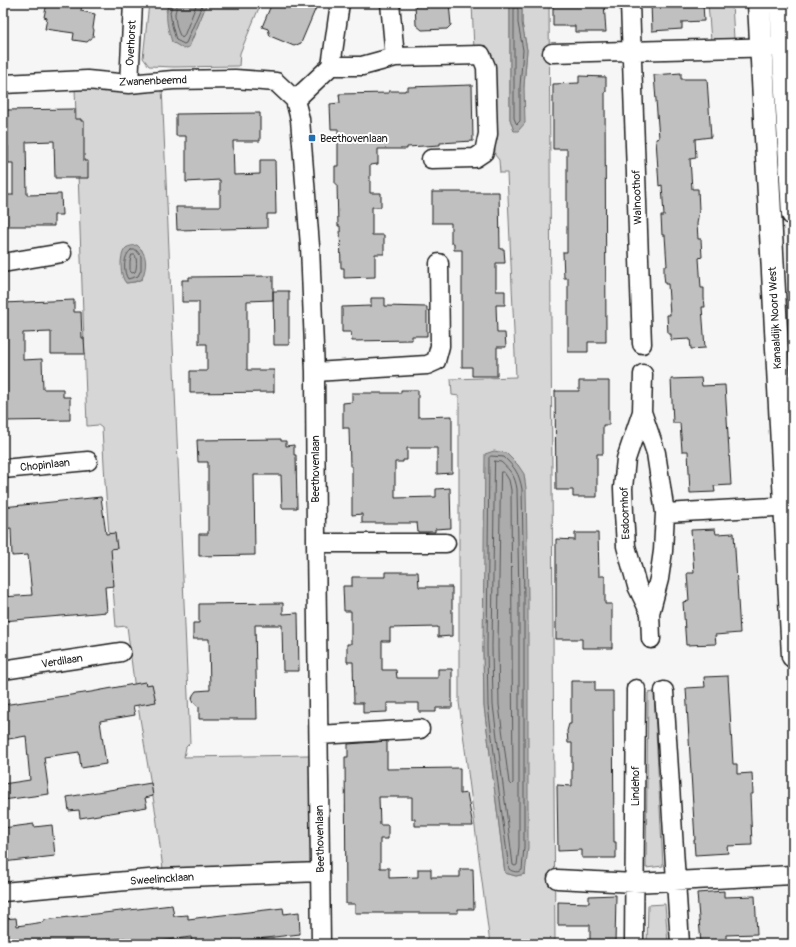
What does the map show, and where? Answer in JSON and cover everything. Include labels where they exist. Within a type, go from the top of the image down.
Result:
[{"type":"main road","name":"Kanaaldijk Noord West","points":[[759,3],[789,506],[793,656]]},
{"type":"main road","points":[[781,3],[793,214]]},
{"type":"street","name":"Overhorst","points":[[128,84],[133,3]]},
{"type":"street","points":[[295,100],[331,66],[340,3]]},
{"type":"street","name":"Walnoothof","points":[[630,3],[642,344]]},
{"type":"street","points":[[387,4],[395,57]]},
{"type":"street","points":[[552,53],[783,46]]},
{"type":"street","points":[[331,66],[362,66],[395,57],[480,55],[486,67],[488,134],[484,152],[475,158],[431,159]]},
{"type":"street","name":"Zwanenbeemd","points":[[3,84],[87,80],[128,84],[173,80],[249,80],[276,82],[295,100]]},
{"type":"street","name":"Beethovenlaan","points":[[295,100],[300,119],[309,231],[316,372],[316,543],[321,944]]},
{"type":"street","points":[[3,263],[62,253]]},
{"type":"street","points":[[316,372],[427,365],[436,361],[440,346],[439,263]]},
{"type":"street","name":"Esdoornhof","points":[[643,374],[642,412],[626,459],[623,488],[626,546],[637,586],[650,613]]},
{"type":"street","name":"Esdoornhof","points":[[642,412],[656,453],[665,513],[663,550],[659,579],[650,613],[651,639]]},
{"type":"street","name":"Chopinlaan","points":[[3,469],[88,461]]},
{"type":"street","points":[[665,513],[789,506]]},
{"type":"street","points":[[316,543],[446,543]]},
{"type":"street","name":"Verdilaan","points":[[3,670],[121,652]]},
{"type":"street","name":"Lindehof","points":[[634,944],[636,689]]},
{"type":"street","points":[[664,692],[680,944]]},
{"type":"street","points":[[319,735],[420,729]]},
{"type":"street","name":"Sweelincklaan","points":[[3,892],[168,878],[320,872]]},
{"type":"street","points":[[556,879],[634,883],[793,875]]},
{"type":"shaded area","points":[[149,3],[169,3],[166,11],[189,47],[207,3],[261,3],[240,53],[239,66],[174,67],[149,66],[143,58]]},
{"type":"shaded area","points":[[472,3],[510,3],[510,119],[514,131],[524,86],[527,50],[522,23],[522,3],[549,3],[555,944],[490,944],[459,702],[459,396],[452,395],[451,379],[516,377],[507,173],[500,173],[499,160],[495,155],[491,52],[474,50]],"holes":[[[483,647],[525,874],[516,876],[505,873],[484,706]]]},
{"type":"shaded area","points":[[708,3],[732,3],[734,39],[711,41]]},
{"type":"shaded area","points":[[162,86],[190,743],[186,747],[184,757],[309,755],[312,868],[164,877],[156,815],[134,682],[127,626],[116,627],[102,428],[98,425],[87,426],[75,88]],"holes":[[[137,245],[142,250],[142,279],[135,282],[126,283]]]},
{"type":"shaded area","points":[[654,692],[663,866],[646,868],[648,693]]},
{"type":"shaded area","points":[[665,904],[668,944],[647,944],[648,905]]},
{"type":"water","points":[[169,3],[207,3],[189,47],[184,49],[172,42],[167,18]]},
{"type":"water","points":[[510,3],[522,3],[522,23],[527,50],[524,86],[525,123],[518,131],[514,131],[510,119]]},
{"type":"water","points":[[137,245],[141,249],[146,261],[144,274],[142,279],[126,283],[121,271],[123,252],[130,246]]},
{"type":"water","points":[[494,451],[506,453],[518,465],[524,474],[526,488],[528,598],[528,848],[525,874],[516,876],[505,873],[484,706],[483,647],[485,454]]},
{"type":"building","points":[[47,3],[82,3],[81,11],[95,14],[93,37],[87,42],[73,40],[74,33],[45,29],[47,18],[44,17]]},
{"type":"building","points":[[272,3],[318,3],[301,43],[294,46],[270,36],[268,29],[262,27]]},
{"type":"building","points":[[415,3],[449,3],[451,25],[447,29],[422,30],[416,25]]},
{"type":"building","points":[[553,3],[604,3],[606,32],[575,32],[575,26],[553,26]]},
{"type":"building","points":[[651,3],[703,3],[704,21],[682,22],[682,29],[652,31]]},
{"type":"building","points":[[681,73],[681,79],[707,79],[711,137],[695,139],[696,158],[690,159],[692,189],[698,189],[699,210],[697,224],[698,239],[701,239],[702,257],[699,258],[701,288],[704,288],[705,307],[702,307],[705,348],[691,349],[690,339],[671,340],[671,334],[668,334],[667,315],[670,315],[668,284],[665,284],[664,275],[664,266],[667,266],[665,235],[662,235],[661,216],[664,216],[662,185],[659,186],[656,139],[659,138],[654,75]]},
{"type":"building","points":[[579,76],[606,77],[606,342],[588,342],[588,352],[568,352],[568,278],[564,278],[563,252],[567,252],[567,149],[553,149],[553,84],[579,83]]},
{"type":"building","points":[[472,85],[473,141],[407,147],[407,149],[378,149],[378,164],[370,165],[370,193],[381,193],[381,207],[372,207],[372,235],[384,235],[384,254],[375,254],[375,277],[344,278],[344,268],[341,268],[337,184],[335,184],[335,166],[338,166],[338,129],[331,129],[330,104],[340,103],[339,94],[389,93],[389,91],[405,91],[408,90],[408,87]]},
{"type":"building","points":[[75,109],[75,119],[81,119],[81,121],[84,121],[84,161],[88,161],[88,178],[55,178],[54,141],[26,142],[27,195],[61,194],[62,215],[54,215],[54,226],[3,226],[3,195],[13,195],[13,163],[8,163],[8,146],[3,142],[3,110]]},
{"type":"building","points":[[260,113],[260,141],[233,141],[234,175],[260,174],[260,160],[275,160],[276,214],[267,214],[267,228],[177,230],[176,207],[220,207],[220,180],[186,182],[186,136],[176,136],[176,114]]},
{"type":"building","points":[[432,192],[499,192],[500,249],[504,249],[505,263],[496,263],[496,291],[505,291],[505,305],[496,305],[497,333],[505,333],[506,347],[497,347],[497,376],[472,376],[472,367],[462,367],[462,250],[454,250],[454,243],[451,243],[451,223],[432,223]]},
{"type":"building","points":[[273,276],[273,300],[247,301],[247,370],[274,370],[274,392],[190,393],[190,371],[207,371],[207,344],[199,344],[199,302],[182,302],[182,280],[189,280],[189,277]]},
{"type":"building","points":[[273,291],[289,291],[289,345],[274,345]]},
{"type":"building","points":[[371,298],[385,298],[385,306],[427,307],[427,336],[412,336],[412,340],[352,341],[351,332],[342,332],[342,307],[371,306]]},
{"type":"building","points":[[74,300],[74,312],[81,312],[82,338],[84,338],[85,354],[51,354],[51,332],[23,333],[23,360],[42,359],[43,389],[63,389],[63,397],[70,397],[70,420],[3,421],[3,303]]},
{"type":"building","points":[[701,378],[702,386],[725,385],[731,485],[714,486],[715,492],[690,493],[688,451],[682,451],[680,423],[673,423],[671,379]]},
{"type":"building","points":[[579,381],[609,381],[609,425],[603,425],[603,454],[597,454],[597,497],[573,497],[573,490],[556,490],[555,391],[579,391]]},
{"type":"building","points":[[401,390],[418,390],[418,417],[452,416],[452,473],[437,474],[437,448],[407,448],[407,460],[403,460],[403,462],[395,462],[395,498],[436,497],[436,489],[450,488],[451,528],[435,529],[435,532],[418,532],[417,523],[362,523],[362,514],[352,515],[352,466],[350,466],[349,428],[343,428],[343,403],[352,402],[352,393],[401,393]]},
{"type":"building","points":[[281,439],[281,441],[286,441],[286,446],[294,445],[294,455],[296,455],[297,508],[282,508],[281,475],[254,475],[255,555],[199,556],[199,534],[208,534],[208,462],[198,462],[197,440]]},
{"type":"building","points":[[101,497],[106,534],[115,533],[117,548],[111,549],[114,586],[105,587],[107,612],[3,621],[3,597],[32,595],[28,555],[12,556],[11,528],[3,529],[3,507]]},
{"type":"building","points":[[715,529],[716,534],[734,533],[740,633],[715,635],[716,644],[686,645],[683,602],[689,601],[687,573],[694,573],[691,530]]},
{"type":"building","points":[[575,533],[598,533],[599,576],[605,576],[605,604],[612,604],[612,648],[582,648],[582,639],[556,639],[556,539],[575,540]]},
{"type":"building","points":[[385,572],[418,572],[419,587],[452,587],[452,636],[438,637],[438,627],[390,628],[390,641],[382,641],[382,670],[396,670],[397,678],[438,678],[438,669],[452,669],[452,708],[436,708],[436,712],[419,712],[419,703],[387,703],[387,712],[363,713],[363,703],[354,703],[353,662],[347,662],[347,644],[351,644],[351,611],[344,611],[343,586],[352,586],[352,577],[385,577]]},
{"type":"building","points":[[283,603],[283,614],[298,613],[299,671],[283,671],[282,625],[255,625],[257,719],[199,719],[199,707],[192,699],[193,695],[196,691],[210,690],[209,639],[193,639],[193,623],[199,623],[199,604]]},
{"type":"building","points":[[728,676],[733,764],[737,764],[737,774],[752,773],[753,794],[750,794],[752,845],[727,846],[728,853],[695,855],[686,688],[705,687],[704,677]]},
{"type":"building","points":[[571,681],[595,681],[595,691],[613,691],[614,842],[616,842],[616,858],[582,858],[582,850],[558,851],[557,785],[572,786],[572,743],[568,743],[567,731],[569,724],[571,724]]},
{"type":"building","points":[[145,682],[146,685],[152,684],[156,702],[133,706],[135,715],[100,721],[106,764],[81,768],[79,752],[44,757],[49,794],[3,800],[3,784],[30,780],[26,736],[3,740],[3,705],[91,692]]},
{"type":"building","points":[[387,741],[387,769],[460,768],[460,794],[467,793],[473,826],[415,826],[415,819],[412,819],[412,797],[379,797],[380,825],[388,825],[388,839],[380,839],[380,868],[389,868],[389,878],[418,877],[418,869],[431,869],[431,877],[460,877],[460,869],[473,869],[474,909],[458,909],[458,913],[355,913],[355,904],[346,904],[345,757],[348,757],[348,744]]},
{"type":"building","points":[[151,783],[153,796],[145,798],[147,807],[80,818],[79,810],[69,811],[67,797]]},
{"type":"building","points":[[34,824],[34,827],[52,825],[55,856],[3,862],[3,828]]},
{"type":"building","points":[[724,891],[724,897],[755,896],[757,934],[726,935],[726,944],[701,944],[697,893]]},
{"type":"building","points":[[616,895],[615,944],[590,944],[590,925],[558,925],[558,902],[589,903],[589,896]]},
{"type":"building","points":[[172,905],[174,916],[188,915],[188,919],[283,908],[284,914],[299,912],[300,934],[215,944],[192,944],[191,937],[160,941],[161,944],[125,944],[125,938],[76,944],[3,944],[3,919],[16,918],[17,926],[44,922],[44,920]]},
{"type":"place","name":"Beethovenlaan","points":[[312,138]]}]
